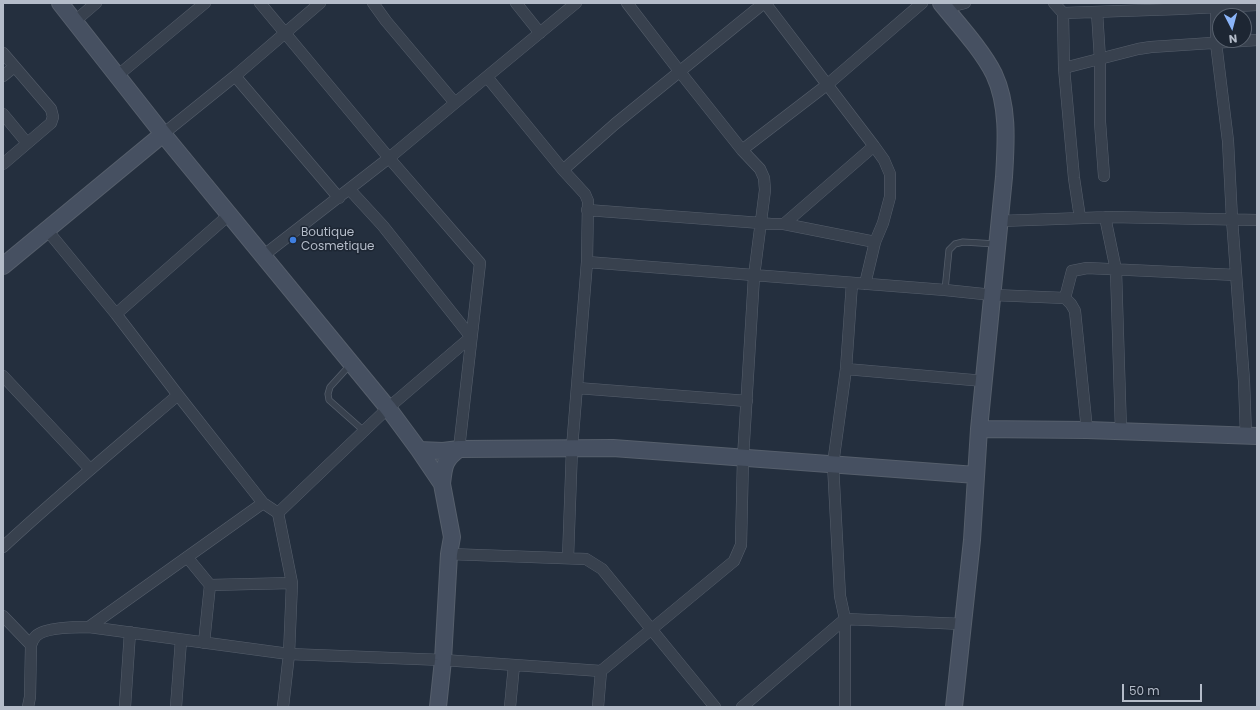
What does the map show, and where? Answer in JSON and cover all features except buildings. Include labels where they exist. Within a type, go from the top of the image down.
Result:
[{"type":"street","points":[[60,3],[163,134],[264,255],[388,408],[442,484],[449,513],[452,537],[449,554],[443,660],[438,707]]},
{"type":"street","points":[[74,22],[96,3]]},
{"type":"street","points":[[117,76],[205,3]]},
{"type":"street","points":[[260,3],[389,158],[480,262],[459,449],[449,456],[444,470],[442,484]]},
{"type":"street","points":[[3,266],[235,76],[320,3]]},
{"type":"street","points":[[373,3],[386,21],[455,103]]},
{"type":"street","points":[[516,3],[540,33]]},
{"type":"street","points":[[264,255],[350,190],[576,3]]},
{"type":"street","points":[[28,707],[30,698],[31,645],[36,636],[50,630],[74,627],[89,627],[130,632],[289,654],[443,660],[601,671],[734,561],[739,553],[741,545],[743,458],[754,276],[766,190],[764,178],[760,169],[742,150],[628,3]]},
{"type":"street","points":[[563,170],[615,124],[764,3],[828,84],[874,146],[884,160],[890,174],[890,197],[883,223],[875,242],[865,284]]},
{"type":"street","points":[[742,150],[828,84],[922,3]]},
{"type":"street","points":[[943,5],[965,3]]},
{"type":"street","points":[[1054,3],[1063,13],[1064,68],[1074,178],[1080,218]]},
{"type":"street","points":[[1063,13],[1177,6],[1216,7],[1256,4]]},
{"type":"street","points":[[943,5],[983,56],[994,75],[1000,94],[1005,119],[1006,144],[998,244],[979,429],[972,540],[954,707]]},
{"type":"street","points":[[1096,12],[1100,59],[1100,122],[1104,176]]},
{"type":"street","points":[[1064,68],[1138,49],[1212,43]]},
{"type":"street","points":[[979,429],[1087,430],[1252,436],[1244,381],[1228,141],[1217,48]]},
{"type":"street","points":[[3,53],[51,110],[53,117],[51,123],[3,164]]},
{"type":"street","points":[[3,76],[14,67]]},
{"type":"street","points":[[235,76],[339,198]]},
{"type":"street","points":[[487,77],[584,194],[588,201],[587,262],[572,448],[568,558]]},
{"type":"street","points":[[3,114],[27,143]]},
{"type":"street","points":[[784,224],[874,146]]},
{"type":"street","points":[[350,190],[383,226],[471,336]]},
{"type":"street","points":[[587,210],[784,224],[875,242]]},
{"type":"street","points":[[116,314],[230,214]]},
{"type":"street","points":[[1000,221],[1080,218],[1257,220]]},
{"type":"street","points":[[1104,218],[1116,270],[1121,431]]},
{"type":"street","points":[[47,230],[116,314],[263,503],[278,513],[292,583],[289,654],[283,707]]},
{"type":"street","points":[[587,262],[993,295],[1065,298],[1076,311],[1087,430]]},
{"type":"street","points":[[1065,298],[1072,272],[1087,268],[1236,275]]},
{"type":"street","points":[[845,707],[845,619],[840,596],[832,464],[846,369],[852,283]]},
{"type":"street","points":[[278,513],[388,408],[471,336]]},
{"type":"street","points":[[846,369],[984,381]]},
{"type":"street","points":[[3,376],[90,469]]},
{"type":"street","points":[[577,388],[747,401]]},
{"type":"street","points":[[3,548],[90,469],[178,395]]},
{"type":"street","points":[[419,450],[613,448],[976,475]]},
{"type":"street","points":[[89,627],[263,503]]},
{"type":"street","points":[[449,554],[586,559],[602,569],[715,707]]},
{"type":"street","points":[[187,557],[210,585],[204,643]]},
{"type":"street","points":[[210,585],[292,583]]},
{"type":"street","points":[[3,616],[31,645]]},
{"type":"street","points":[[742,707],[845,619],[963,624]]},
{"type":"street","points":[[125,707],[130,632]]},
{"type":"street","points":[[176,707],[182,640]]},
{"type":"street","points":[[510,707],[514,665]]},
{"type":"street","points":[[598,707],[601,671]]},
{"type":"lane","points":[[945,290],[950,250],[955,244],[963,242],[998,244]]},
{"type":"lane","points":[[352,363],[330,387],[328,394],[329,400],[364,431]]},
{"type":"place","name":"Boutique Cosmetique","points":[[293,240]]}]
